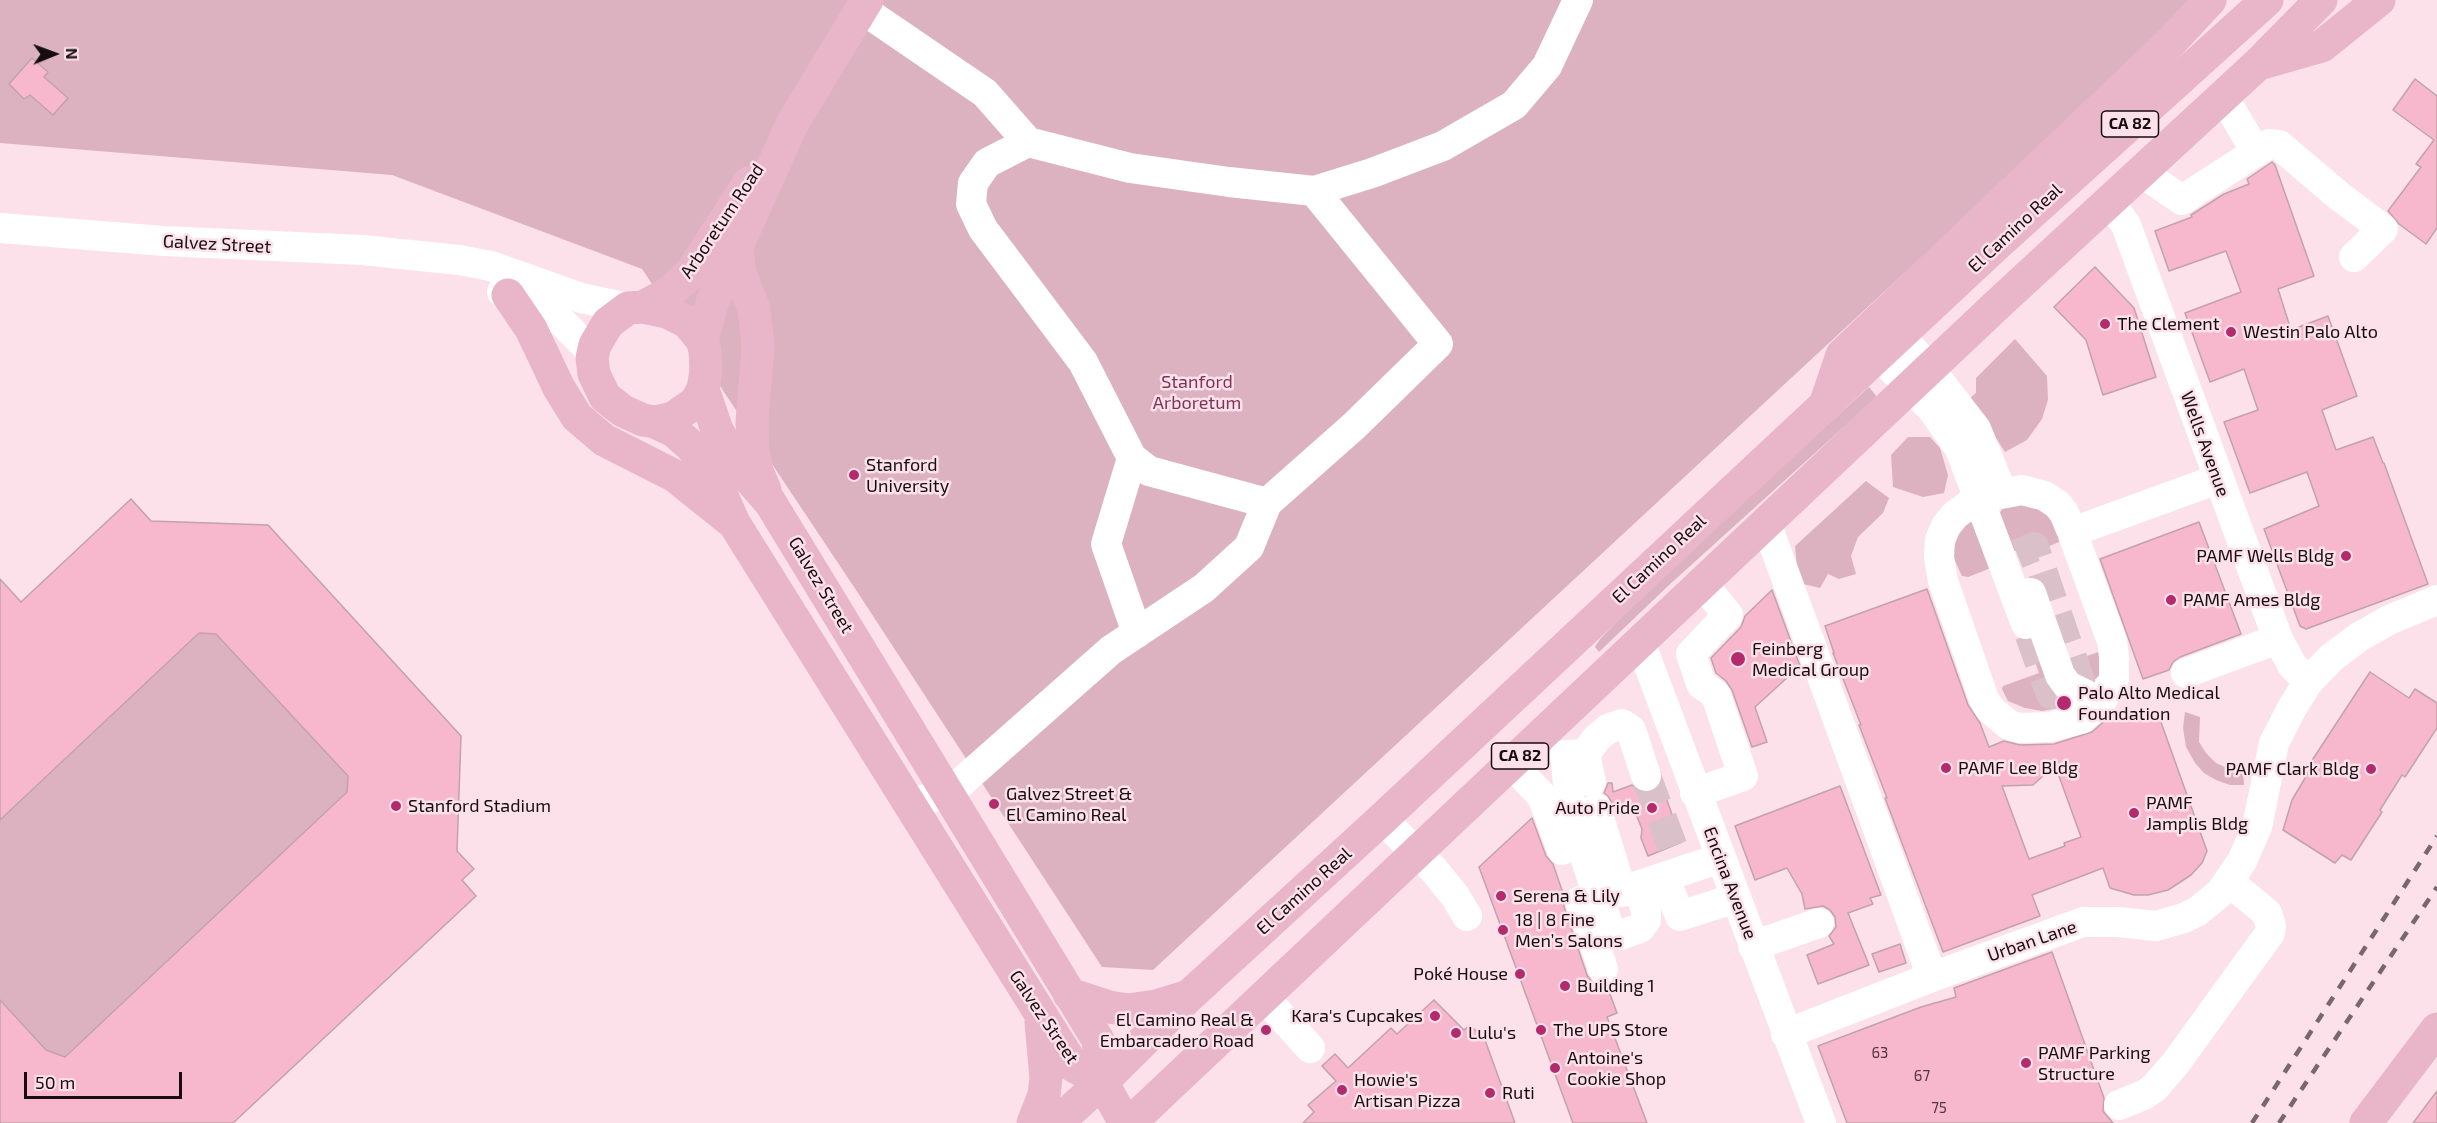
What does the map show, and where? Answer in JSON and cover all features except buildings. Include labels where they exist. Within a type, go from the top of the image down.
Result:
[{"type":"main road","points":[[1826,404],[1842,355],[2172,41],[2210,0]]},
{"type":"main road","name":"El Camino Real","points":[[1057,1123],[1189,996],[1382,819],[2002,239],[2266,0]]},
{"type":"main road","name":"CA 82","points":[[1130,1123],[1920,378],[2257,65],[2321,0]]},
{"type":"main road","points":[[2257,65],[2322,46],[2379,0]]},
{"type":"main road","name":"Arboretum Road","points":[[702,340],[713,300],[737,251],[792,124],[865,4]]},
{"type":"main road","name":"Arboretum Road","points":[[635,308],[667,294],[691,273],[772,146],[792,124]]},
{"type":"main road","points":[[737,251],[740,274],[754,309],[758,346],[752,422],[753,450],[757,471],[770,502]]},
{"type":"main road","points":[[508,295],[531,329],[558,388],[578,417],[604,440],[675,476],[734,523]]},
{"type":"main road","points":[[635,308],[667,312],[677,316],[687,322],[702,340],[706,363],[703,389],[696,402],[673,418],[655,422],[633,417],[605,397],[594,374],[592,358],[601,333],[608,323],[635,308]]},
{"type":"main road","name":"Galvez Street","points":[[703,389],[717,430],[734,461],[770,502],[1098,1040],[1102,1082]]},
{"type":"main road","name":"Galvez Street","points":[[655,422],[674,431],[690,444],[710,469],[734,523],[1072,1065],[1102,1082]]},
{"type":"main road","points":[[1069,994],[1109,1007],[1128,1010],[1156,1006],[1189,996]]},
{"type":"main road","points":[[1033,1123],[1044,1095],[1046,1078],[1041,1015]]},
{"type":"main road","points":[[2366,1123],[2436,1031]]},
{"type":"main road","points":[[1102,1082],[1125,1123]]},
{"type":"street","points":[[865,4],[985,93],[1028,142],[1130,168],[1314,191],[1372,173],[1443,146],[1514,105],[1547,66],[1578,0]]},
{"type":"street","points":[[2223,96],[2256,152]]},
{"type":"street","points":[[1028,142],[987,163],[973,183],[971,204],[983,229],[1083,362],[1132,458],[1149,471],[1267,503]]},
{"type":"street","points":[[2141,172],[2182,200],[2269,144],[2279,144],[2383,229],[2354,257]]},
{"type":"street","points":[[909,803],[948,794],[1111,650],[1204,588],[1249,547],[1267,503],[1354,426],[1438,344],[1314,191]]},
{"type":"street","name":"Wells Avenue","points":[[2109,201],[2126,225],[2278,639],[2292,665],[2308,682]]},
{"type":"street","name":"Galvez Street","points":[[0,228],[164,242],[362,250],[459,260],[491,266],[581,298],[635,308]]},
{"type":"street","name":"Galvez Street","points":[[434,258],[555,317],[586,346],[592,358]]},
{"type":"street","points":[[1889,346],[1920,378],[1932,409],[1991,496],[2026,624]]},
{"type":"street","points":[[1132,458],[1107,544],[1137,633]]},
{"type":"street","points":[[2072,531],[2218,479]]},
{"type":"street","points":[[2022,490],[2045,496],[2058,505],[2072,531],[2112,641],[2114,679],[2101,702],[2081,719],[2050,728],[2020,728],[2009,725],[1990,709],[1984,699],[1943,581],[1939,557],[1940,540],[1950,519],[1991,496],[2022,490]]},
{"type":"street","points":[[1766,523],[1932,977]]},
{"type":"street","points":[[2017,554],[2060,675],[2068,686],[2101,702]]},
{"type":"street","points":[[1695,793],[1743,776],[1716,695],[1701,684],[1691,654],[1728,615],[1703,584]]},
{"type":"street","name":"Urban Lane","points":[[1786,1034],[1932,977],[2083,922],[2118,922],[2144,926],[2167,924],[2198,911],[2221,892],[2242,861],[2257,827],[2274,743],[2308,682],[2331,658],[2359,637],[2389,620],[2437,600]]},
{"type":"street","points":[[2186,673],[2278,639]]},
{"type":"street","name":"Encina Avenue","points":[[1640,642],[1821,1123]]},
{"type":"street","points":[[1646,776],[1631,730],[1622,724],[1608,729],[1597,738],[1591,781],[1622,892],[1664,871],[1721,858]]},
{"type":"street","points":[[1591,781],[1565,755],[1571,813],[1609,927],[1621,935],[1640,928],[1646,920],[1646,910],[1664,871]]},
{"type":"street","points":[[1511,764],[1542,795],[1603,969]]},
{"type":"street","points":[[1382,819],[1418,852],[1455,896],[1467,916]]},
{"type":"street","points":[[1664,871],[1680,916],[1736,898]]},
{"type":"street","points":[[2119,1105],[2154,1088],[2175,1064],[2270,933],[2271,926],[2267,913],[2229,882]]},
{"type":"street","points":[[1753,946],[1819,923]]},
{"type":"street","points":[[1264,997],[1310,1048]]},
{"type":"green space","name":"Stanford Arboretum","points":[[0,0],[2193,0],[2175,22],[1153,970],[1102,967],[858,593],[642,269],[392,175],[0,143]]},
{"type":"green space","points":[[2015,339],[2047,376],[2048,400],[2042,419],[2027,440],[2005,452],[1970,398],[1976,393],[1976,378]]},
{"type":"green space","points":[[1869,387],[1877,397],[1668,586],[1599,652],[1595,647],[1600,639],[1660,578]]},
{"type":"green space","points":[[1908,437],[1930,437],[1940,448],[1948,475],[1944,493],[1923,497],[1893,487],[1891,455]]},
{"type":"green space","points":[[1866,481],[1889,498],[1883,513],[1858,537],[1851,556],[1856,574],[1839,579],[1828,574],[1820,588],[1803,584],[1797,568],[1795,546]]},
{"type":"green space","points":[[2019,501],[2053,515],[2061,538],[2059,542],[2038,551],[2035,543],[2010,553],[1999,514],[2005,505]]},
{"type":"green space","points":[[1970,517],[1996,566],[1968,577],[1962,576],[1954,559],[1953,549],[1957,537]]},
{"type":"green space","points":[[2034,623],[2065,707],[2042,711],[2025,708],[2008,701],[2002,689],[2003,686],[2039,673],[2023,627]]},
{"type":"green space","points":[[199,633],[216,634],[348,776],[347,792],[65,1057],[46,1050],[0,1000],[0,820]]},
{"type":"green space","points":[[2101,651],[2099,676],[2091,682],[2081,683],[2067,663]]},
{"type":"green space","points":[[2185,712],[2200,717],[2199,742],[2206,753],[2216,763],[2229,769],[2243,769],[2244,785],[2230,785],[2216,780],[2204,773],[2195,763],[2186,747],[2183,728]]},
{"type":"tunnel","points":[[2017,554],[2034,547],[2080,681],[2051,694],[2026,624]]},
{"type":"tunnel","points":[[1646,776],[1673,848]]},
{"type":"railway","points":[[2252,1123],[2437,836]]},
{"type":"railway","points":[[2279,1123],[2437,887]]},
{"type":"place","name":"The Clement","points":[[2105,324]]},
{"type":"place","name":"Westin Palo Alto","points":[[2231,332]]},
{"type":"place","name":"Stanford University","points":[[854,475]]},
{"type":"place","name":"PAMF Wells Bldg","points":[[2346,556]]},
{"type":"place","name":"PAMF Ames Bldg","points":[[2171,600]]},
{"type":"place","name":"Feinberg Medical Group","points":[[1738,659]]},
{"type":"place","name":"Palo Alto Medical Foundation","points":[[2064,703]]},
{"type":"place","name":"PAMF Lee Bldg","points":[[1946,768]]},
{"type":"place","name":"PAMF Clark Bldg","points":[[2371,769]]},
{"type":"place","name":"Galvez Street & El Camino Real","points":[[994,804]]},
{"type":"place","name":"Stanford Stadium","points":[[396,806]]},
{"type":"place","name":"Auto Pride","points":[[1652,808]]},
{"type":"place","name":"PAMF Jamplis Bldg","points":[[2134,813]]},
{"type":"place","name":"Serena & Lily","points":[[1501,896]]},
{"type":"place","name":"18 | 8 Fine Men’s Salons","points":[[1503,930]]},
{"type":"place","name":"Poké House","points":[[1520,974]]},
{"type":"place","name":"Building 1","points":[[1565,986]]},
{"type":"place","name":"Kara's Cupcakes","points":[[1435,1016]]},
{"type":"place","name":"El Camino Real & Embarcadero Road","points":[[1266,1030]]},
{"type":"place","name":"The UPS Store","points":[[1541,1030]]},
{"type":"place","name":"Lulu's","points":[[1456,1033]]},
{"type":"place","name":"PAMF Parking Structure","points":[[2026,1063]]},
{"type":"place","name":"Antoine's Cookie Shop","points":[[1555,1068]]},
{"type":"place","name":"Howie's Artisan Pizza","points":[[1342,1090]]},
{"type":"place","name":"Ruti","points":[[1490,1093]]}]
